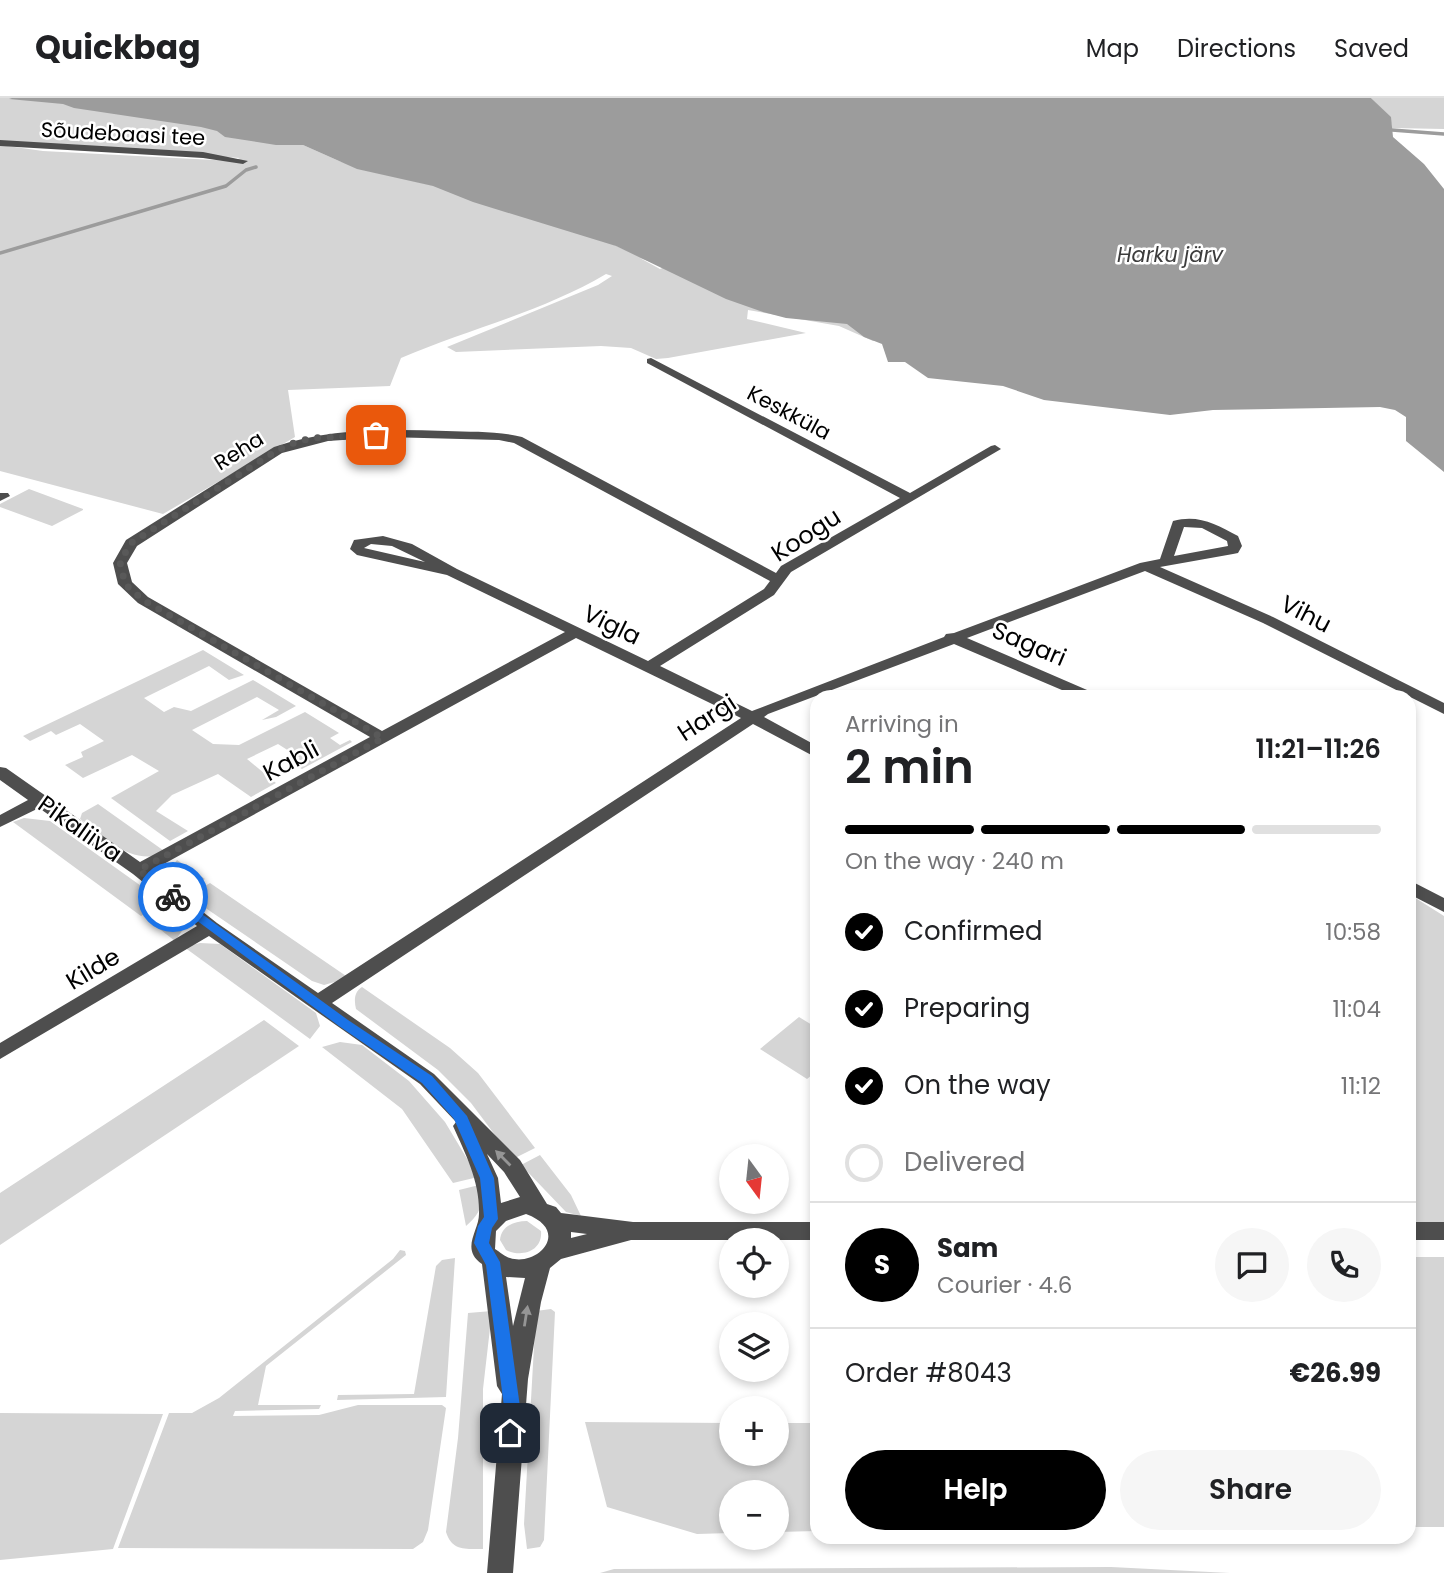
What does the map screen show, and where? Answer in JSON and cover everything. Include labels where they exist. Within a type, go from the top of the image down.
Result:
[{"type":"street","name":"Sõudebaasi tee","points":[[0,143],[203,155],[243,161]]},
{"type":"street","name":"Keskküla","points":[[651,360],[910,498]]},
{"type":"street","name":"Reha","points":[[383,738],[143,600],[125,584],[120,562],[131,543],[278,450],[296,442],[351,435],[499,436],[519,440],[777,579]]},
{"type":"street","name":"Koogu","points":[[648,667],[769,592],[786,569],[995,449]]},
{"type":"street","name":"Vigla","points":[[452,572],[357,549],[359,543],[371,539],[389,539],[810,749]]},
{"type":"street","name":"Hargi","points":[[822,690],[951,638],[1145,566],[1166,561]]},
{"type":"street","name":"Vihu","points":[[1145,566],[1268,620],[1406,690]]},
{"type":"street","name":"Kabli","points":[[139,870],[576,632]]},
{"type":"street","name":"Sagari","points":[[951,638],[1074,690]]},
{"type":"street","name":"Hargi","points":[[318,1003],[752,718],[810,695]]},
{"type":"street","name":"Vihu","points":[[1416,695],[1444,709]]},
{"type":"street","name":"Pikaliiva","points":[[0,772],[139,870],[210,927],[427,1079],[460,1116],[512,1166],[538,1207],[557,1221],[561,1231],[527,1306],[512,1407],[500,1573]]},
{"type":"street","points":[[0,822],[39,801]]},
{"type":"street","points":[[1416,890],[1444,906]]},
{"type":"street","name":"Kilde","points":[[0,1052],[210,927]]},
{"type":"street","name":"Pikaliiva","points":[[460,1116],[487,1178],[491,1219],[485,1226],[481,1243],[485,1254],[493,1262],[512,1407]]},
{"type":"street","points":[[491,1219],[513,1207],[538,1207]]},
{"type":"street","points":[[557,1221],[633,1231],[810,1231]]},
{"type":"street","points":[[493,1262],[516,1270],[633,1231]]},
{"type":"street","points":[[1416,1231],[1444,1231]]},
{"type":"shaded area","points":[[0,98],[97,98],[307,143],[275,144],[303,145],[339,161],[374,172],[532,208],[659,265],[640,258],[660,269],[669,265],[814,300],[882,340],[873,341],[839,326],[748,310],[747,319],[806,333],[656,359],[631,348],[601,346],[456,352],[447,347],[598,285],[612,276],[606,274],[531,310],[401,358],[390,386],[288,390],[295,437],[163,514],[0,471],[0,145],[43,151],[233,161],[240,158],[0,141]]},
{"type":"shaded area","points":[[1371,98],[1444,98],[1444,129],[1392,128],[1390,117]]},
{"type":"shaded area","points":[[29,489],[83,510],[52,526],[0,507],[0,504]]},
{"type":"shaded area","points":[[203,650],[244,675],[229,680],[209,666],[144,698],[164,712],[174,707],[191,711],[253,680],[296,706],[276,717],[262,720],[279,710],[257,697],[192,730],[213,744],[239,745],[305,712],[339,733],[330,738],[340,745],[350,740],[352,742],[302,769],[291,763],[300,758],[278,744],[247,759],[276,783],[251,797],[218,774],[172,795],[156,811],[188,831],[170,841],[111,798],[159,771],[132,755],[83,778],[65,765],[83,757],[81,752],[104,741],[80,724],[56,735],[51,731],[30,741],[23,736]]},
{"type":"shaded area","points":[[98,804],[167,853],[142,856],[121,849],[111,842],[80,819],[82,813]]},
{"type":"shaded area","points":[[24,818],[50,821],[165,903],[141,916],[13,822]]},
{"type":"shaded area","points":[[177,860],[205,879],[182,892],[169,881],[170,869]]},
{"type":"shaded area","points":[[210,883],[349,978],[324,985],[312,981],[188,896]]},
{"type":"shaded area","points":[[1416,898],[1444,916],[1444,1222],[1416,1222]]},
{"type":"shaded area","points":[[171,907],[183,916],[186,925],[175,941],[148,920]]},
{"type":"shaded area","points":[[200,943],[220,944],[316,1013],[320,1026],[310,1039],[184,947]]},
{"type":"shaded area","points":[[362,987],[450,1048],[478,1073],[535,1148],[513,1159],[471,1103],[438,1070],[356,1009],[355,996]]},
{"type":"shaded area","points":[[799,1017],[810,1024],[810,1077],[807,1079],[760,1049]]},
{"type":"shaded area","points":[[264,1020],[299,1046],[0,1245],[0,1193]]},
{"type":"shaded area","points":[[340,1042],[362,1045],[409,1081],[445,1122],[478,1177],[453,1183],[402,1109],[322,1047]]},
{"type":"shaded area","points":[[540,1155],[571,1195],[581,1216],[566,1212],[521,1165]]},
{"type":"shaded area","points":[[479,1185],[480,1208],[466,1226],[459,1190]]},
{"type":"shaded area","points":[[527,1221],[541,1231],[539,1244],[525,1253],[506,1250],[500,1240],[503,1231],[513,1223]]},
{"type":"shaded area","points":[[400,1250],[405,1251],[406,1255],[266,1366],[258,1405],[321,1405],[319,1409],[235,1411],[233,1416],[319,1415],[358,1405],[442,1405],[446,1408],[428,1530],[423,1542],[413,1549],[118,1548],[169,1413],[192,1413],[219,1398],[393,1259]]},
{"type":"shaded area","points":[[1416,1257],[1444,1257],[1444,1527],[1416,1527]]},
{"type":"shaded area","points":[[455,1258],[446,1397],[337,1400],[338,1395],[414,1394],[436,1266],[442,1260]]},
{"type":"shaded area","points":[[551,1309],[555,1312],[544,1540],[540,1547],[527,1549],[524,1524],[536,1311]]},
{"type":"shaded area","points":[[492,1311],[483,1389],[483,1549],[465,1549],[452,1543],[446,1532],[458,1438],[468,1313]]},
{"type":"shaded area","points":[[0,1413],[163,1414],[113,1549],[0,1560]]},
{"type":"shaded area","points":[[585,1422],[719,1423],[719,1466],[789,1466],[789,1423],[810,1423],[810,1531],[789,1532],[789,1480],[719,1480],[719,1533],[697,1534],[607,1507]]},
{"type":"shaded area","points":[[1111,1567],[1230,1573],[600,1573],[614,1569]]},
{"type":"water","name":"Harku järv","points":[[1371,98],[1391,117],[1393,137],[1424,164],[1444,189],[1444,472],[1406,441],[1406,417],[1395,410],[1380,407],[1213,410],[1170,415],[1044,400],[1003,386],[928,378],[905,362],[888,362],[882,344],[864,337],[847,324],[786,318],[763,312],[726,299],[616,246],[473,202],[433,186],[357,169],[303,145],[276,145],[225,137],[217,131],[201,127],[74,108],[63,104],[9,99]]},
{"type":"waterway","points":[[1392,130],[1444,134]]},
{"type":"waterway","points":[[0,253],[226,186],[246,170],[256,167]]},
{"type":"way so far","points":[[173,897],[139,870],[383,738],[143,600],[125,584],[120,562],[131,543],[278,450],[313,438],[376,435]]},
{"type":"route","points":[[173,897],[210,927],[427,1079],[460,1116],[487,1178],[491,1219],[485,1226],[481,1243],[485,1254],[493,1262],[512,1407],[510,1433]]}]
